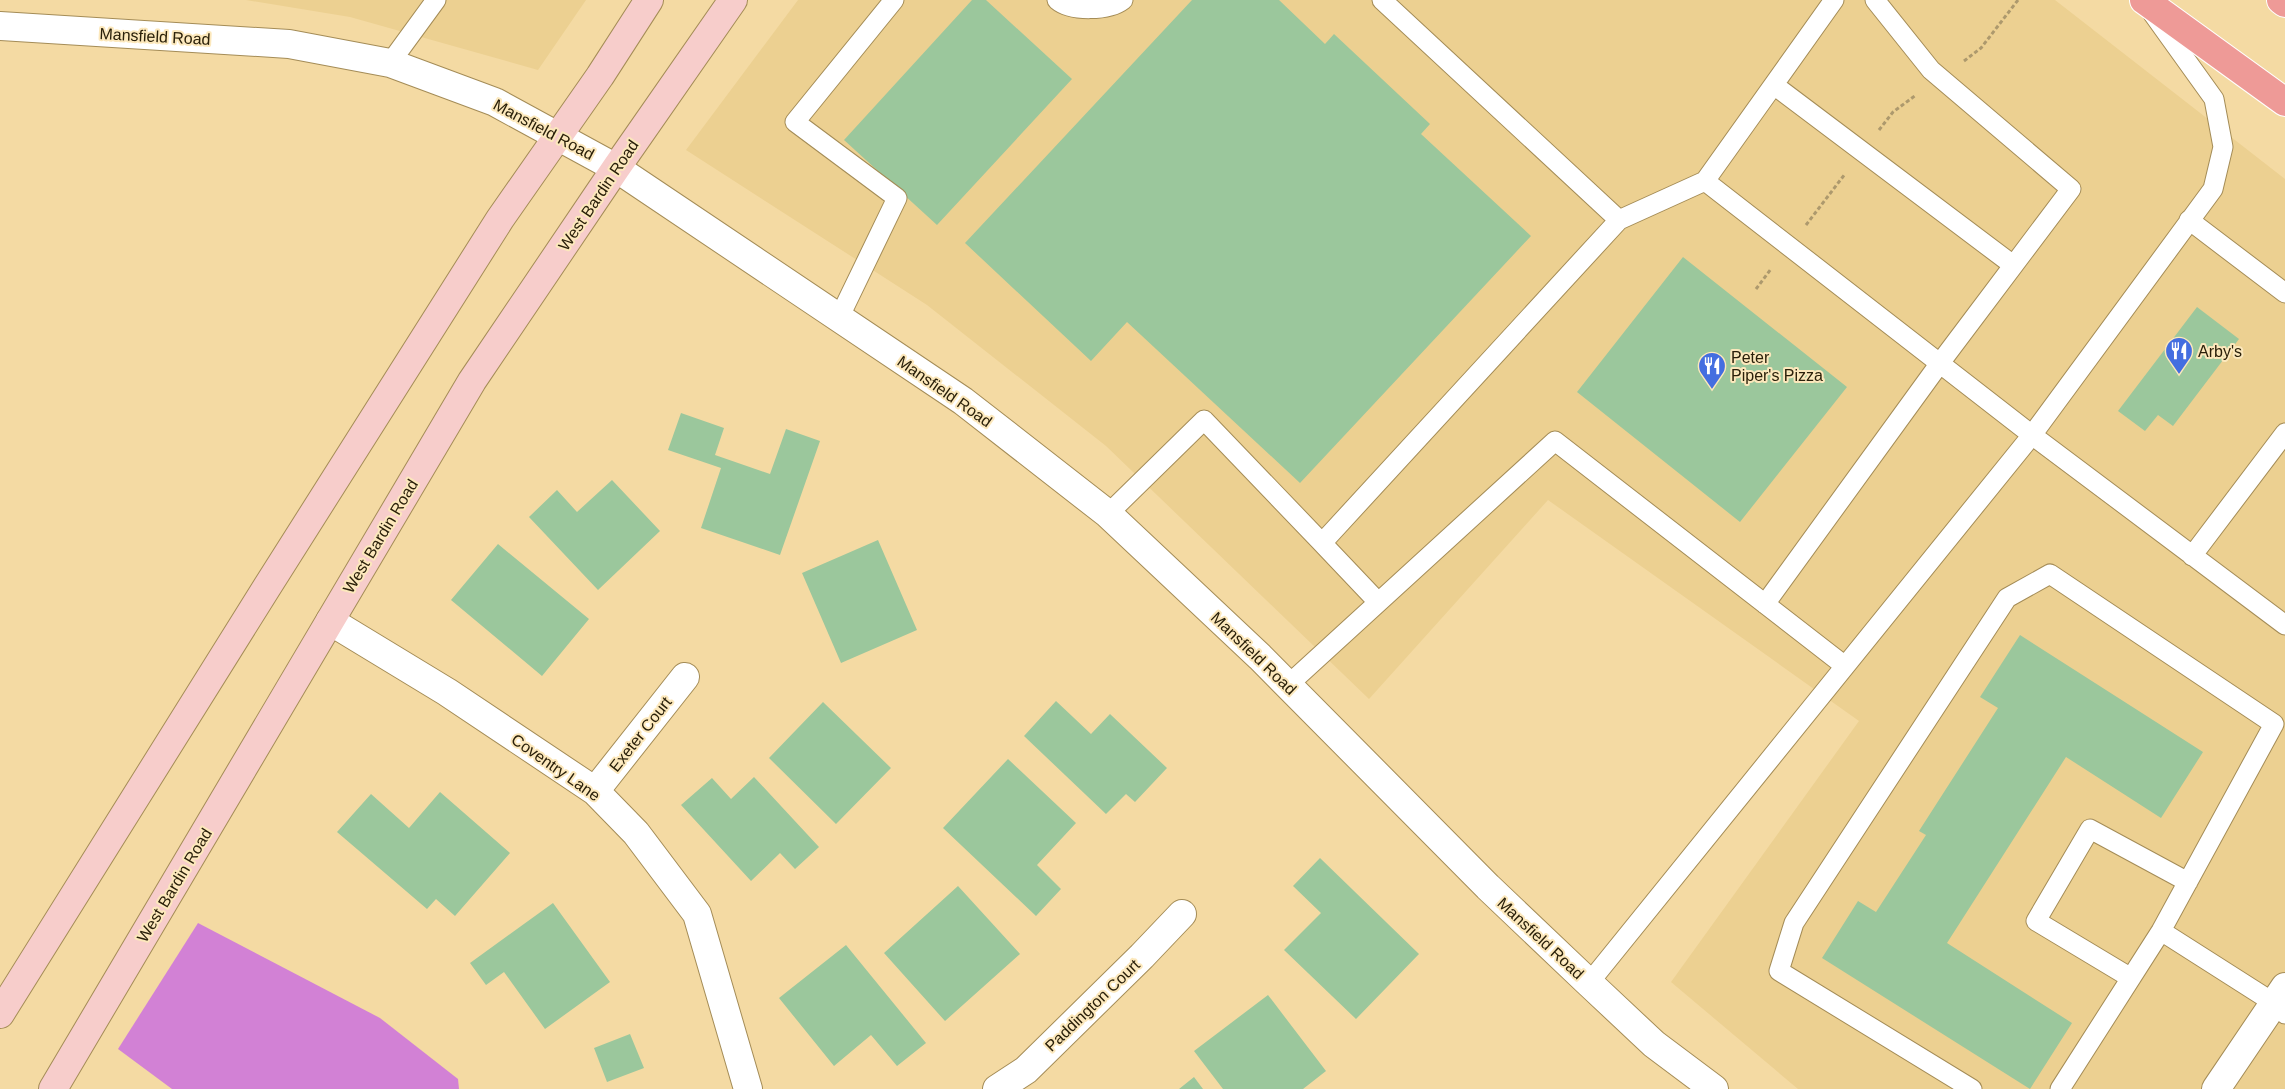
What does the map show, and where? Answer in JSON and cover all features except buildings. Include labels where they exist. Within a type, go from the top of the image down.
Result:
[{"type":"main road","points":[[0,1014],[272,578],[500,219],[559,136],[649,0]]},
{"type":"main road","name":"West Bardin Road","points":[[58,1086],[472,381],[616,168],[733,0]]},
{"type":"main road","points":[[2144,0],[2285,102]]},
{"type":"main road","points":[[2281,0],[2285,3]]},
{"type":"street","name":"Mansfield Road","points":[[0,26],[289,44],[390,63],[495,102],[616,168],[963,401],[1108,514],[1288,685],[1488,887],[1654,1044],[1714,1089]]},
{"type":"street","name":"Coventry Lane","points":[[330,621],[446,692],[595,791],[636,833],[697,914],[748,1089]]},
{"type":"street","name":"Exeter Court","points":[[595,791],[685,677]]},
{"type":"street","name":"Paddington Court","points":[[997,1089],[1026,1070],[1182,914]]},
{"type":"street","points":[[2216,1089],[2281,1001]]},
{"type":"lane","points":[[390,63],[436,0]]},
{"type":"lane","points":[[839,318],[896,198],[796,122],[894,0]]},
{"type":"lane","points":[[1057,0],[1074,6],[1105,9],[1123,0]]},
{"type":"lane","points":[[1382,0],[1619,220]]},
{"type":"lane","points":[[1322,542],[1619,220],[1705,181],[1834,0]]},
{"type":"lane","points":[[1764,604],[1940,363],[2071,189],[1931,70],[1875,0]]},
{"type":"lane","points":[[1589,982],[2032,435],[2213,189],[2223,147],[2214,99],[2144,0]]},
{"type":"lane","points":[[1774,85],[2013,266]]},
{"type":"lane","points":[[1705,181],[2032,435],[2285,625]]},
{"type":"lane","points":[[2190,220],[2285,293]]},
{"type":"lane","points":[[1108,514],[1204,420],[1378,602]]},
{"type":"lane","points":[[2192,556],[2285,433]]},
{"type":"lane","points":[[1288,685],[1555,441],[1845,666]]},
{"type":"lane","points":[[1972,1089],[1779,971],[1794,923],[2007,598],[2050,574],[2274,724],[2161,931],[2060,1089]]},
{"type":"lane","points":[[2131,978],[2036,921],[2085,837],[2090,829],[2188,882]]},
{"type":"lane","points":[[2161,931],[2281,1001]]},
{"type":"path","points":[[1981,48],[2018,0]]},
{"type":"shaded area","points":[[246,0],[586,0],[538,70],[350,17]]},
{"type":"shaded area","points":[[798,0],[2055,0],[2285,179],[2285,1089],[1798,1089],[1671,982],[1859,721],[1548,500],[1369,699],[1106,446],[927,305],[686,150]]},
{"type":"shaded area","points":[[198,923],[380,1018],[458,1079],[459,1089],[172,1089],[118,1049]]},
{"type":"place","name":"Arby's","points":[[2179,375]]},
{"type":"place","name":"Peter Piper's Pizza","points":[[1712,390]]}]
